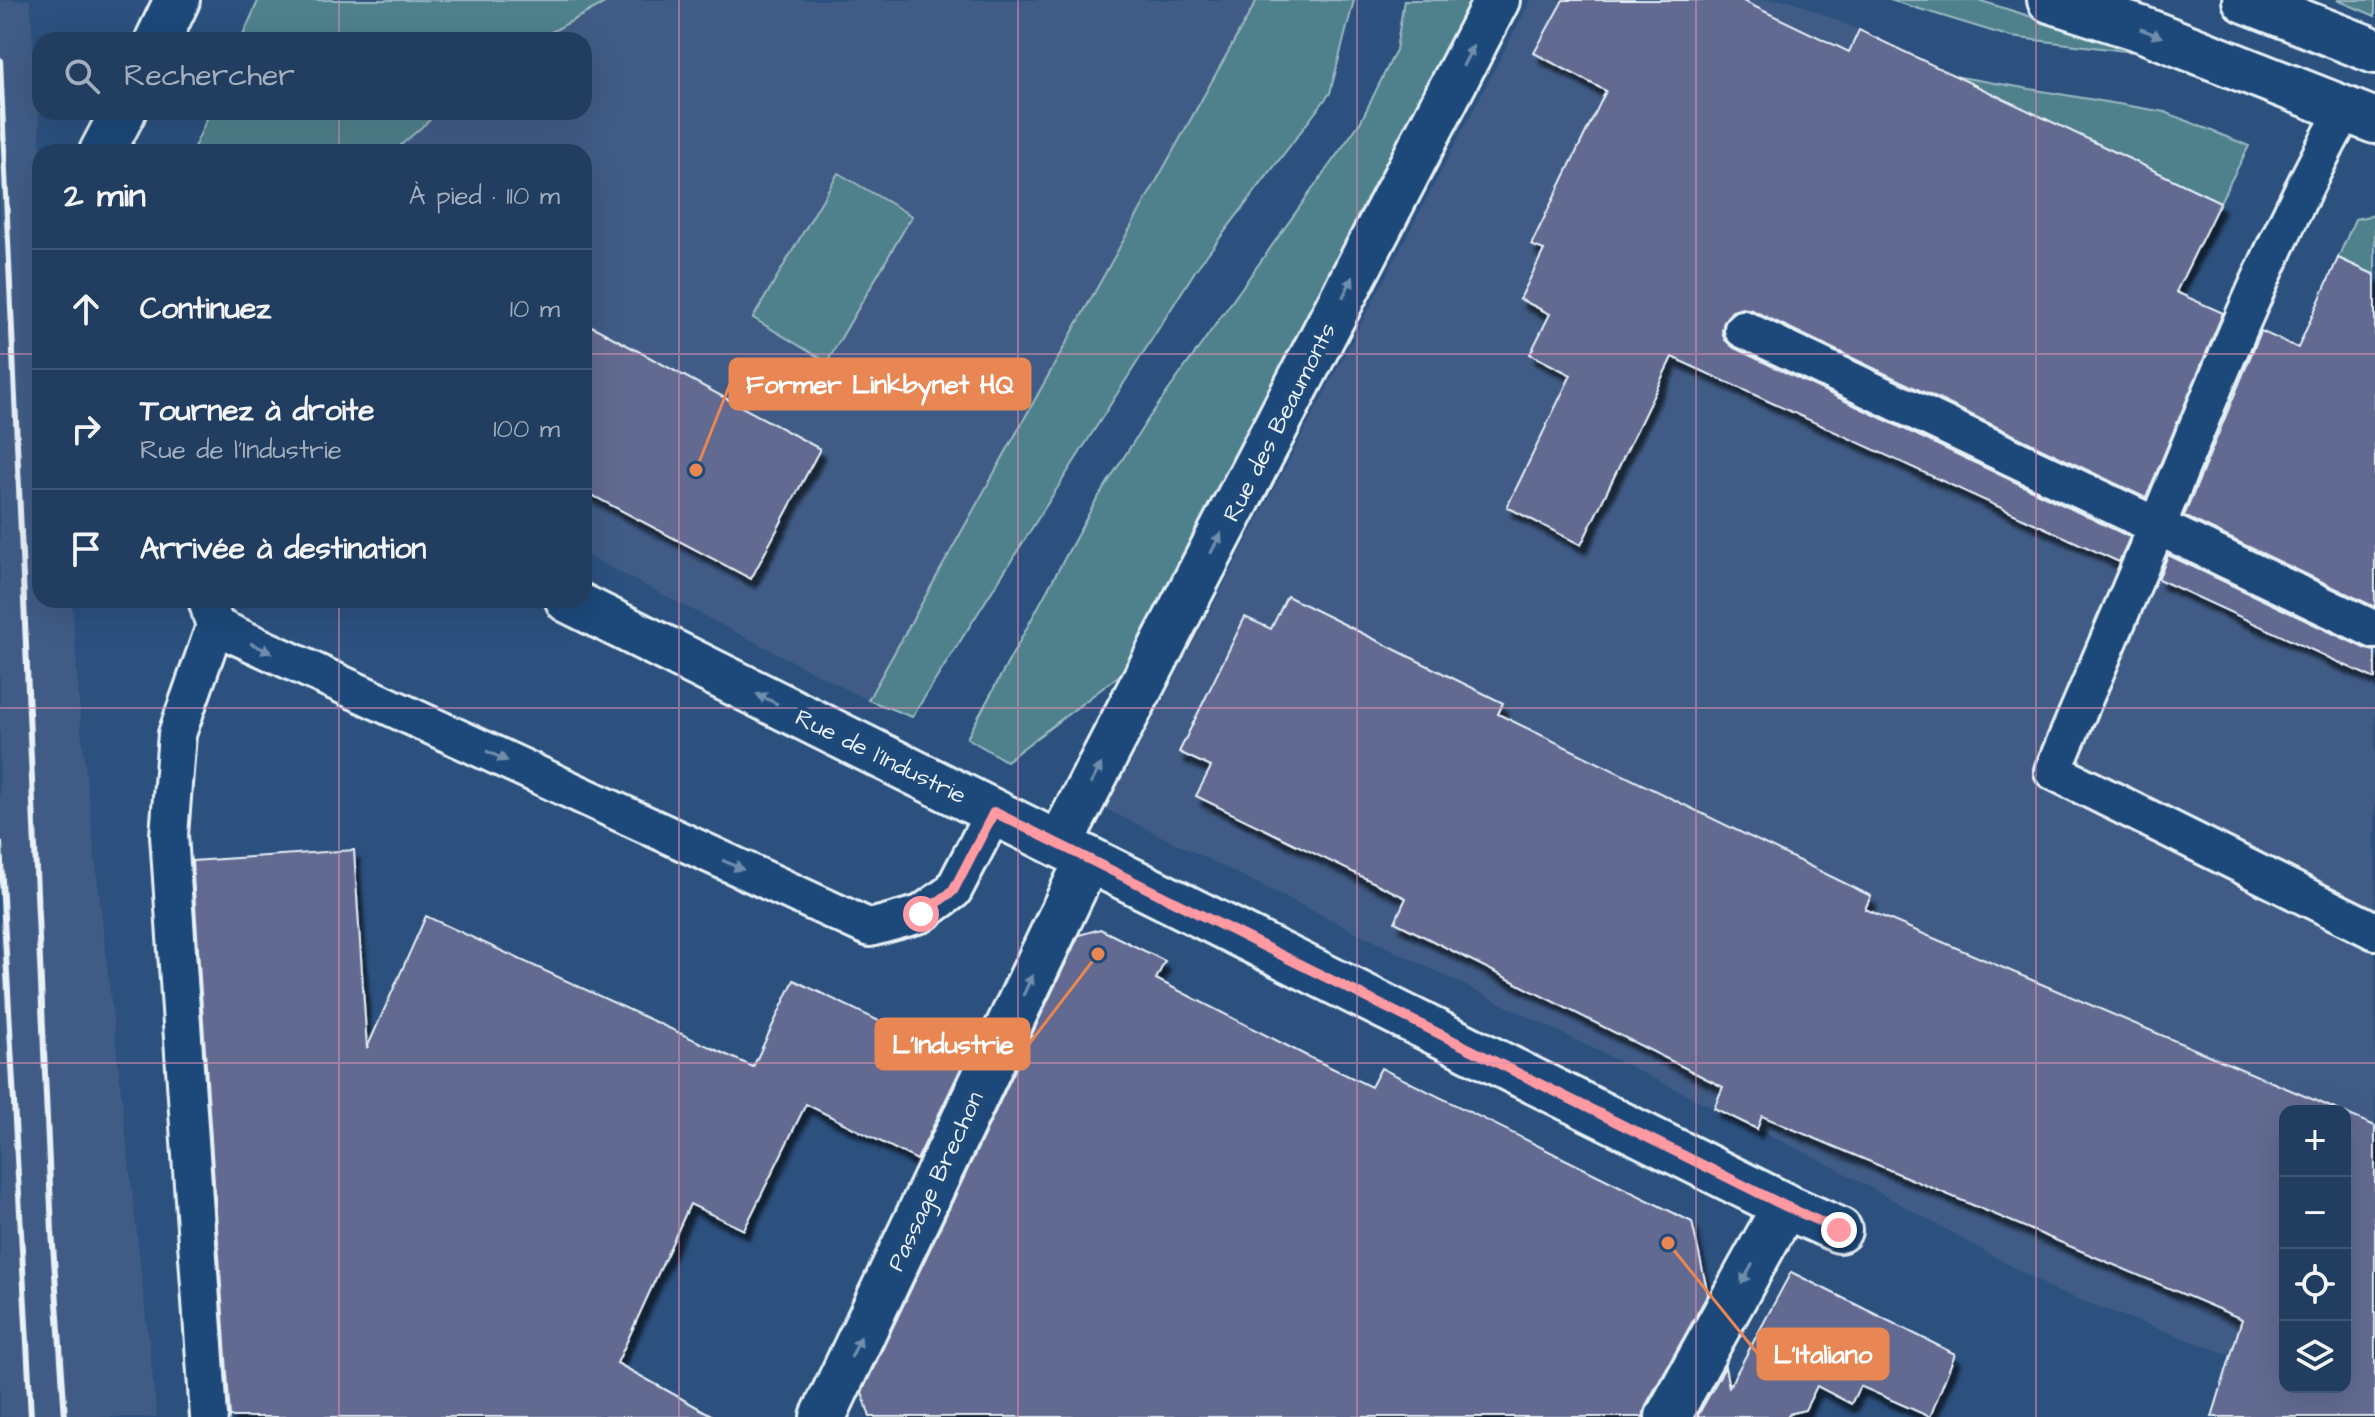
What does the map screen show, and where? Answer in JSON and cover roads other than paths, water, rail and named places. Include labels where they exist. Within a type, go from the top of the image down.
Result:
[{"type":"street","points":[[162,32],[177,0]]},
{"type":"street","name":"Rue des Beaumonts","points":[[1074,851],[1497,0]]},
{"type":"street","points":[[2050,0],[2141,29],[2360,116]]},
{"type":"street","points":[[2245,0],[2375,51]]},
{"type":"street","points":[[106,144],[119,120]]},
{"type":"street","name":"Rue de l'Industrie","points":[[584,608],[1785,1206],[1839,1230]]},
{"type":"street","name":"Passage Brechon","points":[[823,1417],[1074,851]]},
{"type":"street","points":[[1668,1417],[1785,1206]]},
{"type":"lane","points":[[2360,116],[2282,233],[2240,321],[2139,571],[2053,771],[2375,931]]},
{"type":"lane","points":[[1743,329],[2375,630]]},
{"type":"lane","points":[[209,1417],[169,835],[177,734],[211,613],[870,928],[921,914],[953,891],[994,812]]},
{"type":"railway","points":[[0,60],[52,1231],[65,1417]]},
{"type":"railway","points":[[0,843],[31,1417]]},
{"type":"place","name":"Former Linkbynet HQ","points":[[696,470]]},
{"type":"place","name":"L'Industrie","points":[[1098,954]]},
{"type":"place","name":"L'Italiano","points":[[1668,1243]]}]
